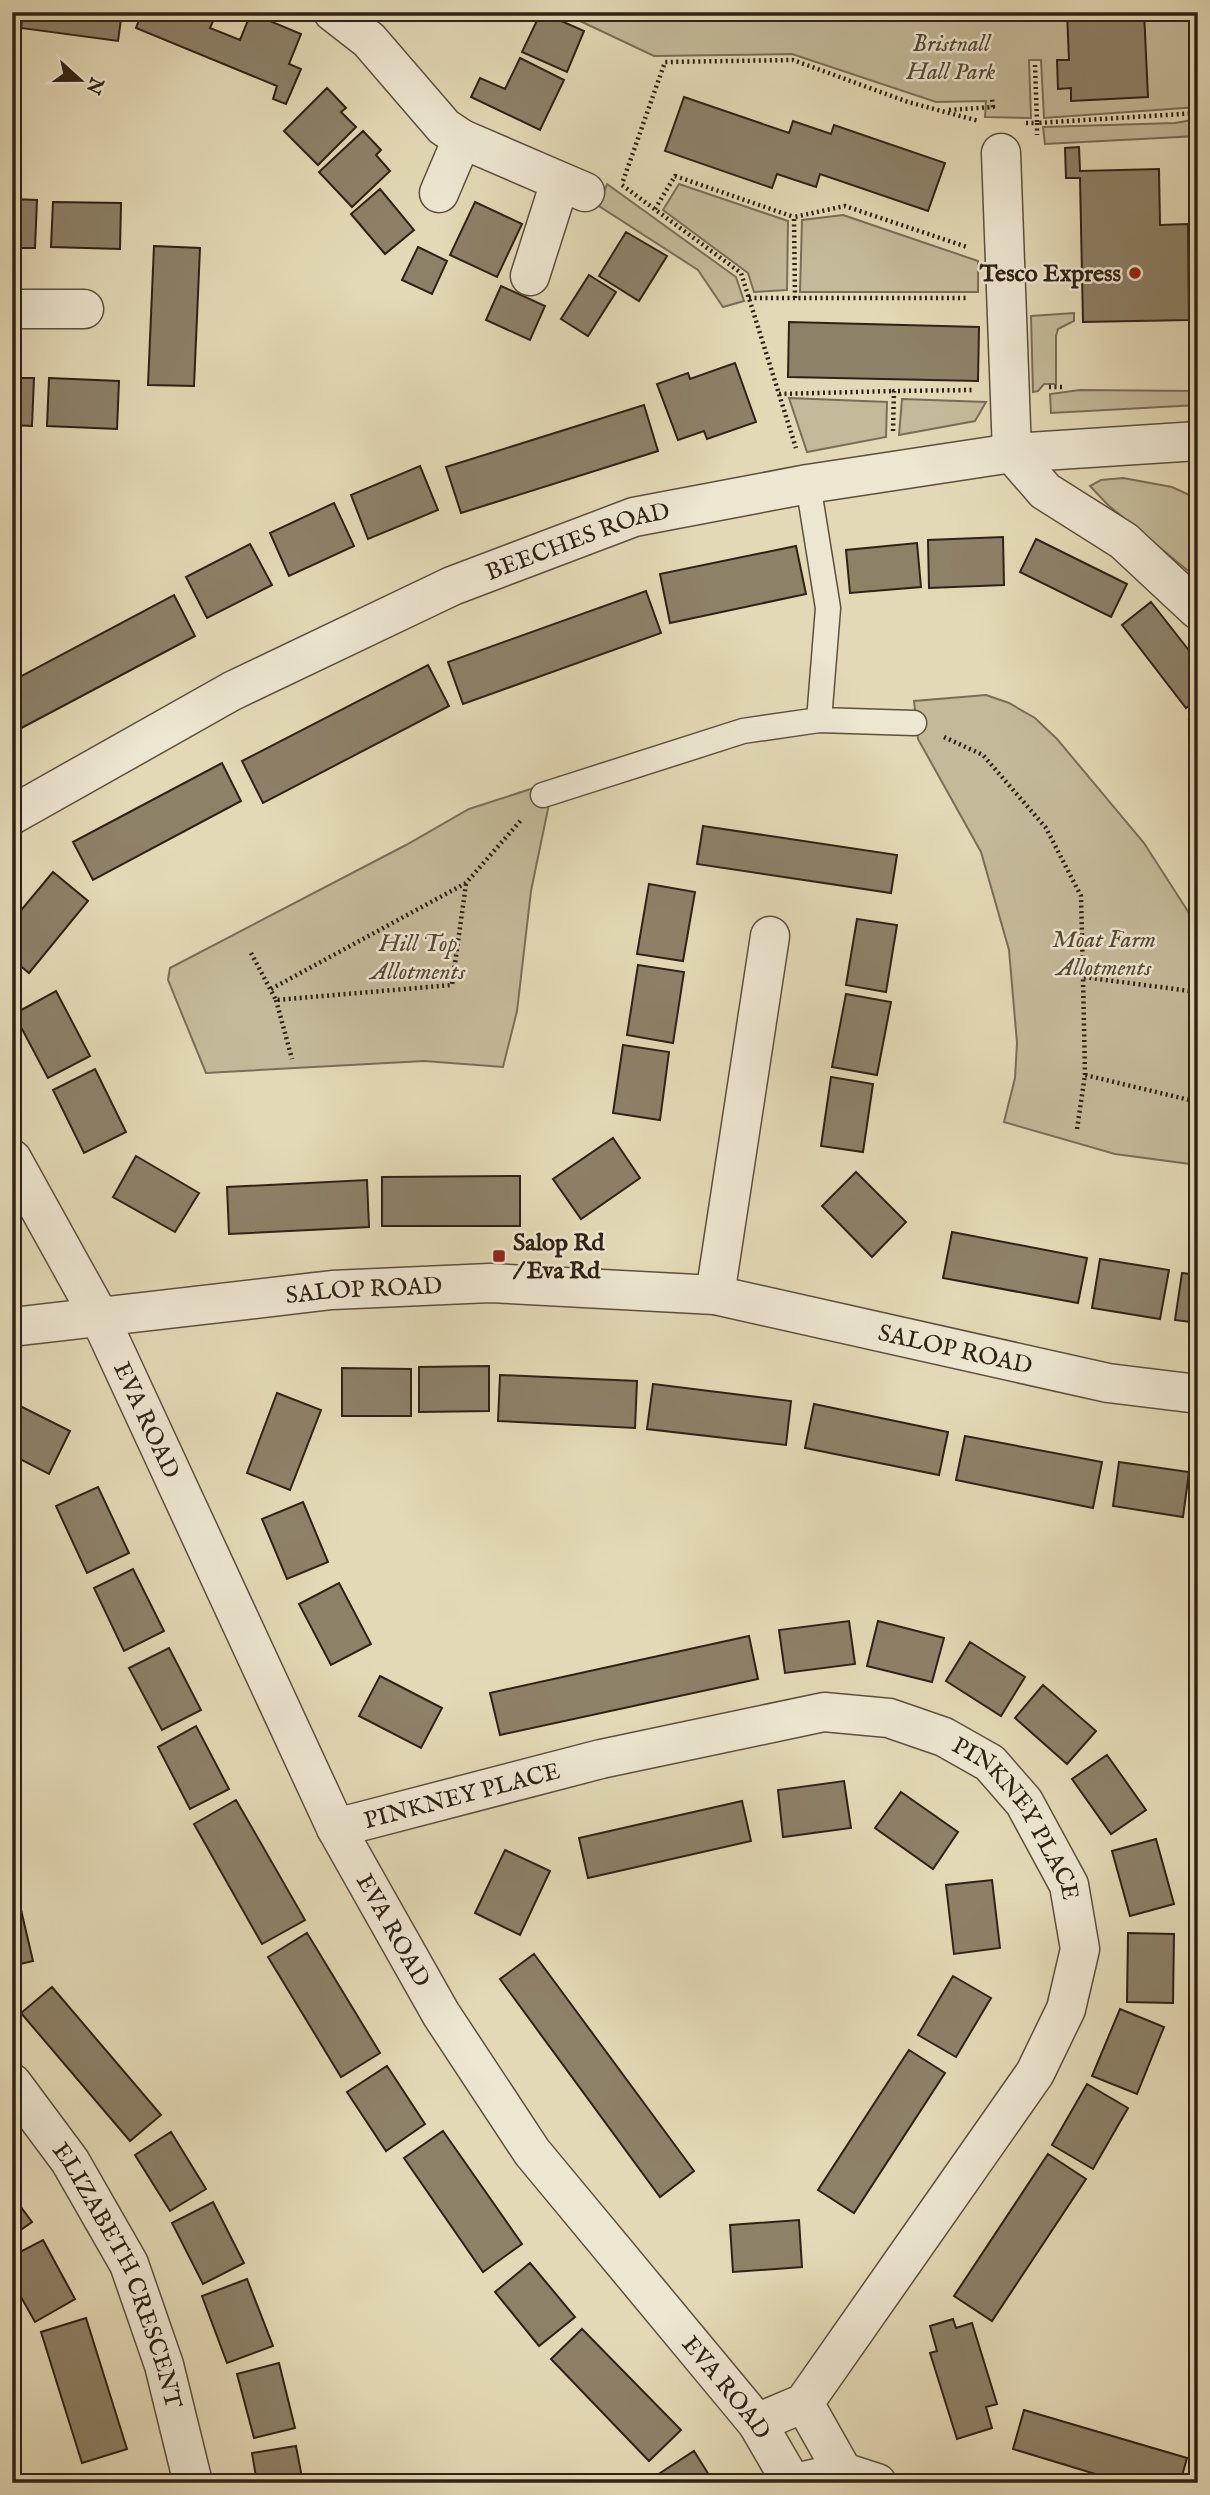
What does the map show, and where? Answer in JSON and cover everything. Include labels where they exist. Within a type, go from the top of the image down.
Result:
[{"type":"street","points":[[333,12],[369,40],[444,128],[462,139],[589,186],[530,276]]},
{"type":"street","points":[[439,193],[462,139]]},
{"type":"street","points":[[1007,140],[1012,453],[1045,491],[1124,541],[1198,610]]},
{"type":"street","points":[[12,309],[85,309]]},
{"type":"street","name":"BEECHES ROAD","points":[[12,814],[232,691],[452,586],[634,517],[808,484],[1012,453],[1198,441]]},
{"type":"street","points":[[715,1295],[770,936]]},
{"type":"street","name":"EVA ROAD","points":[[12,1159],[99,1316],[336,1828],[441,2014],[532,2152],[757,2423],[794,2483]]},
{"type":"street","name":"SALOP ROAD","points":[[12,1327],[332,1290],[489,1283],[715,1295],[1108,1383],[1198,1394]]},
{"type":"street","name":"PINKNEY PLACE","points":[[336,1828],[601,1759],[824,1712],[889,1718],[944,1737],[990,1763],[1024,1802],[1069,1885],[1080,1949],[1066,2009],[1035,2073],[804,2403]]},
{"type":"street","name":"ELIZABETH CRESCENT","points":[[12,2083],[70,2161],[129,2264],[164,2365],[193,2483]]},
{"type":"street","points":[[757,2423],[804,2403],[860,2477]]},
{"type":"street","points":[[794,2483],[860,2477]]},
{"type":"lane","points":[[808,484],[828,608],[819,720]]},
{"type":"lane","points":[[543,795],[743,731],[819,720],[914,723]]},
{"type":"path","points":[[808,484],[741,273],[655,209],[589,186],[665,62],[793,60],[908,102],[946,110],[1007,140],[1037,123]]},
{"type":"path","points":[[1035,65],[1037,123]]},
{"type":"path","points":[[946,110],[993,107],[992,99]]},
{"type":"path","points":[[1023,123],[1198,113]]},
{"type":"path","points":[[655,209],[675,176],[794,217],[845,206],[971,248]]},
{"type":"path","points":[[794,217],[795,298]]},
{"type":"path","points":[[749,298],[975,298]]},
{"type":"path","points":[[779,394],[981,390]]},
{"type":"path","points":[[892,439],[894,391]]},
{"type":"path","points":[[914,723],[983,755],[1046,828],[1081,896],[1085,1075],[1077,1129]]},
{"type":"path","points":[[271,989],[466,883],[543,795]]},
{"type":"path","points":[[276,1000],[452,985],[466,883]]},
{"type":"path","points":[[251,953],[276,1000],[292,1059]]},
{"type":"path","points":[[1083,977],[1198,992]]},
{"type":"path","points":[[1085,1075],[1198,1102]]},
{"type":"green space","name":"Bristnall Hall Park","points":[[561,12],[1198,12],[1198,107],[1044,118],[1041,60],[1029,60],[1031,118],[985,117],[986,101],[936,102],[792,54],[654,56]]},
{"type":"green space","points":[[1198,119],[1198,136],[1045,144],[1043,127],[1175,123]]},
{"type":"green space","points":[[607,184],[736,277],[744,301],[723,307],[698,270],[599,206]]},
{"type":"green space","points":[[679,184],[788,221],[787,290],[754,292],[748,273],[663,210]]},
{"type":"green space","points":[[843,215],[978,261],[978,292],[800,292],[802,220]]},
{"type":"green space","points":[[1074,313],[1074,321],[1058,329],[1056,336],[1056,384],[1044,384],[1038,391],[1033,392],[1031,316]]},
{"type":"green space","points":[[1080,390],[1198,391],[1198,405],[1051,413],[1050,394]]},
{"type":"green space","points":[[789,398],[887,402],[886,437],[807,452]]},
{"type":"green space","points":[[902,399],[986,402],[975,421],[899,435]]},
{"type":"green space","points":[[1123,478],[1172,487],[1198,499],[1198,579],[1108,505],[1090,486],[1101,480]]},
{"type":"green space","name":"Moat Farm Allotments","points":[[986,695],[1009,703],[1035,718],[1057,739],[1144,843],[1198,927],[1198,1165],[1115,1154],[1004,1122],[1015,1078],[1017,1043],[1009,950],[981,852],[918,739],[914,701]]},
{"type":"green space","name":"Hill Top Allotments","points":[[543,785],[549,804],[531,891],[517,1011],[503,1067],[424,1061],[206,1073],[168,980],[170,968],[406,845],[469,809]]},
{"type":"building","points":[[23,12],[122,12],[118,41],[21,28]]},
{"type":"building","points":[[142,12],[217,12],[210,28],[240,40],[251,13],[301,34],[289,64],[301,69],[286,104],[273,99],[277,86],[136,28]]},
{"type":"building","points":[[541,12],[584,31],[567,72],[522,52]]},
{"type":"building","points":[[1067,12],[1144,12],[1148,97],[1071,101],[1071,88],[1058,89],[1057,60],[1069,60]]},
{"type":"building","points":[[520,58],[564,80],[540,130],[471,97],[480,78],[505,89]]},
{"type":"building","points":[[327,88],[346,108],[341,112],[356,127],[318,165],[284,131]]},
{"type":"building","points":[[684,97],[789,133],[793,121],[831,134],[834,125],[945,163],[928,211],[820,174],[816,187],[777,174],[772,188],[665,151]]},
{"type":"building","points":[[363,131],[381,150],[376,155],[390,171],[352,207],[319,172]]},
{"type":"building","name":"Tesco Express","points":[[1079,147],[1080,171],[1159,169],[1160,225],[1188,224],[1189,320],[1083,322],[1080,178],[1066,178],[1065,148]]},
{"type":"building","points":[[380,189],[414,230],[385,254],[351,214]]},
{"type":"building","points":[[12,199],[37,200],[35,248],[12,248]]},
{"type":"building","points":[[53,202],[121,203],[120,249],[51,247]]},
{"type":"building","points":[[475,202],[522,224],[497,277],[450,255]]},
{"type":"building","points":[[626,232],[667,256],[639,301],[599,276]]},
{"type":"building","points":[[154,246],[200,248],[194,386],[148,385]]},
{"type":"building","points":[[418,247],[447,261],[432,294],[402,280]]},
{"type":"building","points":[[589,275],[616,292],[588,336],[561,319]]},
{"type":"building","points":[[501,286],[545,306],[530,340],[486,320]]},
{"type":"building","points":[[789,322],[979,327],[978,381],[788,377]]},
{"type":"building","points":[[735,363],[756,422],[707,439],[704,431],[678,440],[657,384],[688,373],[690,379]]},
{"type":"building","points":[[12,378],[34,378],[32,426],[12,425]]},
{"type":"building","points":[[49,378],[119,381],[117,429],[47,426]]},
{"type":"building","points":[[644,405],[658,451],[461,513],[446,467]]},
{"type":"building","points":[[420,466],[438,510],[368,539],[351,495]]},
{"type":"building","points":[[334,503],[354,546],[289,576],[270,533]]},
{"type":"building","points":[[1003,537],[1004,585],[929,588],[928,540]]},
{"type":"building","points":[[1036,539],[1127,584],[1111,617],[1020,572]]},
{"type":"building","points":[[917,543],[921,587],[850,593],[846,550]]},
{"type":"building","points":[[250,544],[272,585],[207,618],[186,577]]},
{"type":"building","points":[[796,546],[806,594],[670,623],[660,574]]},
{"type":"building","points":[[646,591],[661,633],[463,704],[448,662]]},
{"type":"building","points":[[174,595],[195,636],[12,733],[12,681]]},
{"type":"building","points":[[1151,602],[1198,662],[1198,699],[1186,708],[1122,625]]},
{"type":"building","points":[[428,665],[449,706],[263,803],[242,761]]},
{"type":"building","points":[[1198,714],[1198,733],[1189,720]]},
{"type":"building","points":[[222,763],[241,801],[93,880],[73,842]]},
{"type":"building","points":[[703,826],[897,855],[891,893],[697,864]]},
{"type":"building","points":[[53,872],[88,901],[29,973],[12,959],[12,921]]},
{"type":"building","points":[[649,884],[695,892],[683,961],[637,954]]},
{"type":"building","points":[[857,919],[897,925],[886,992],[846,985]]},
{"type":"building","points":[[638,965],[684,972],[673,1043],[627,1035]]},
{"type":"building","points":[[56,991],[90,1056],[48,1078],[14,1014]]},
{"type":"building","points":[[846,994],[891,1002],[877,1075],[832,1067]]},
{"type":"building","points":[[623,1045],[669,1052],[660,1120],[613,1113]]},
{"type":"building","points":[[95,1069],[126,1132],[84,1153],[53,1090]]},
{"type":"building","points":[[831,1077],[873,1084],[863,1152],[821,1146]]},
{"type":"building","points":[[613,1138],[640,1178],[581,1219],[553,1179]]},
{"type":"building","points":[[136,1156],[199,1193],[175,1232],[113,1197]]},
{"type":"building","points":[[856,1172],[906,1222],[872,1257],[822,1206]]},
{"type":"building","points":[[520,1176],[520,1226],[382,1226],[382,1177]]},
{"type":"building","points":[[367,1180],[369,1227],[229,1234],[227,1187]]},
{"type":"building","points":[[952,1232],[1087,1258],[1078,1303],[943,1278]]},
{"type":"building","points":[[1100,1259],[1169,1270],[1160,1319],[1092,1308]]},
{"type":"building","points":[[1182,1273],[1198,1275],[1198,1323],[1175,1320]]},
{"type":"building","points":[[489,1366],[489,1411],[419,1412],[419,1367]]},
{"type":"building","points":[[342,1368],[411,1369],[411,1416],[342,1416]]},
{"type":"building","points":[[500,1375],[637,1381],[635,1428],[498,1421]]},
{"type":"building","points":[[653,1384],[791,1401],[786,1445],[647,1429]]},
{"type":"building","points":[[277,1393],[321,1410],[290,1490],[247,1473]]},
{"type":"building","points":[[12,1402],[70,1431],[49,1474],[12,1455]]},
{"type":"building","points":[[814,1404],[948,1432],[939,1475],[805,1448]]},
{"type":"building","points":[[965,1436],[1102,1462],[1093,1508],[956,1480]]},
{"type":"building","points":[[1119,1462],[1189,1472],[1183,1517],[1113,1506]]},
{"type":"building","points":[[98,1487],[129,1553],[87,1573],[56,1506]]},
{"type":"building","points":[[303,1502],[328,1562],[287,1579],[262,1519]]},
{"type":"building","points":[[133,1569],[164,1631],[124,1651],[94,1588]]},
{"type":"building","points":[[339,1583],[371,1644],[331,1665],[299,1604]]},
{"type":"building","points":[[849,1621],[855,1664],[785,1673],[779,1630]]},
{"type":"building","points":[[878,1621],[944,1638],[932,1682],[867,1666]]},
{"type":"building","points":[[749,1636],[758,1679],[500,1735],[490,1693]]},
{"type":"building","points":[[970,1642],[1025,1677],[1001,1716],[946,1681]]},
{"type":"building","points":[[169,1648],[201,1710],[162,1730],[129,1668]]},
{"type":"building","points":[[380,1676],[442,1708],[421,1748],[359,1716]]},
{"type":"building","points":[[1043,1685],[1096,1731],[1067,1764],[1015,1718]]},
{"type":"building","points":[[196,1726],[229,1789],[190,1809],[158,1747]]},
{"type":"building","points":[[1107,1755],[1146,1810],[1111,1834],[1072,1779]]},
{"type":"building","points":[[844,1781],[851,1828],[783,1837],[778,1790]]},
{"type":"building","points":[[901,1792],[958,1832],[933,1869],[875,1828]]},
{"type":"building","points":[[236,1800],[305,1920],[262,1944],[194,1824]]},
{"type":"building","points":[[742,1801],[751,1841],[588,1878],[579,1838]]},
{"type":"building","points":[[1156,1839],[1174,1904],[1130,1916],[1112,1851]]},
{"type":"building","points":[[505,1850],[550,1871],[520,1935],[475,1913]]},
{"type":"building","points":[[992,1880],[1000,1948],[954,1954],[946,1885]]},
{"type":"building","points":[[18,1897],[33,1961],[12,1966],[12,1898]]},
{"type":"building","points":[[307,1933],[380,2053],[341,2077],[268,1957]]},
{"type":"building","points":[[1128,1933],[1174,1934],[1173,2003],[1127,2002]]},
{"type":"building","points":[[534,1954],[694,2171],[660,2197],[500,1979]]},
{"type":"building","points":[[953,1976],[991,1998],[956,2057],[918,2035]]},
{"type":"building","points":[[52,1987],[161,2115],[130,2141],[21,2013]]},
{"type":"building","points":[[1120,2009],[1164,2027],[1137,2094],[1092,2076]]},
{"type":"building","points":[[909,2050],[945,2073],[854,2213],[818,2190]]},
{"type":"building","points":[[387,2066],[425,2124],[386,2151],[347,2092]]},
{"type":"building","points":[[1087,2084],[1128,2108],[1093,2169],[1052,2145]]},
{"type":"building","points":[[443,2131],[522,2244],[483,2272],[404,2158]]},
{"type":"building","points":[[171,2132],[206,2189],[170,2211],[135,2155]]},
{"type":"building","points":[[1048,2154],[1086,2179],[992,2321],[954,2296]]},
{"type":"building","points":[[12,2195],[32,2222],[12,2236]]},
{"type":"building","points":[[213,2202],[244,2263],[203,2284],[172,2223]]},
{"type":"building","points":[[799,2220],[802,2267],[733,2272],[730,2225]]},
{"type":"building","points":[[43,2240],[75,2299],[35,2322],[12,2281],[12,2256]]},
{"type":"building","points":[[530,2263],[575,2317],[539,2346],[495,2292]]},
{"type":"building","points":[[247,2279],[273,2346],[227,2363],[202,2296]]},
{"type":"building","points":[[86,2318],[127,2449],[82,2463],[41,2332]]},
{"type":"building","points":[[953,2319],[956,2328],[972,2323],[997,2404],[986,2407],[992,2428],[957,2439],[930,2353],[937,2351],[930,2326]]},
{"type":"building","points":[[582,2329],[681,2430],[649,2461],[551,2359]]},
{"type":"building","points":[[279,2363],[295,2428],[254,2438],[237,2374]]},
{"type":"building","points":[[1024,2410],[1187,2458],[1180,2483],[1125,2483],[1013,2449]]},
{"type":"building","points":[[296,2446],[303,2483],[257,2483],[252,2453]]},
{"type":"building","points":[[694,2451],[714,2483],[645,2483]]},
{"type":"place","name":"Tesco Express","points":[[1135,273]]},
{"type":"place","name":"Salop Rd / Eva Rd","points":[[499,1256]]}]
